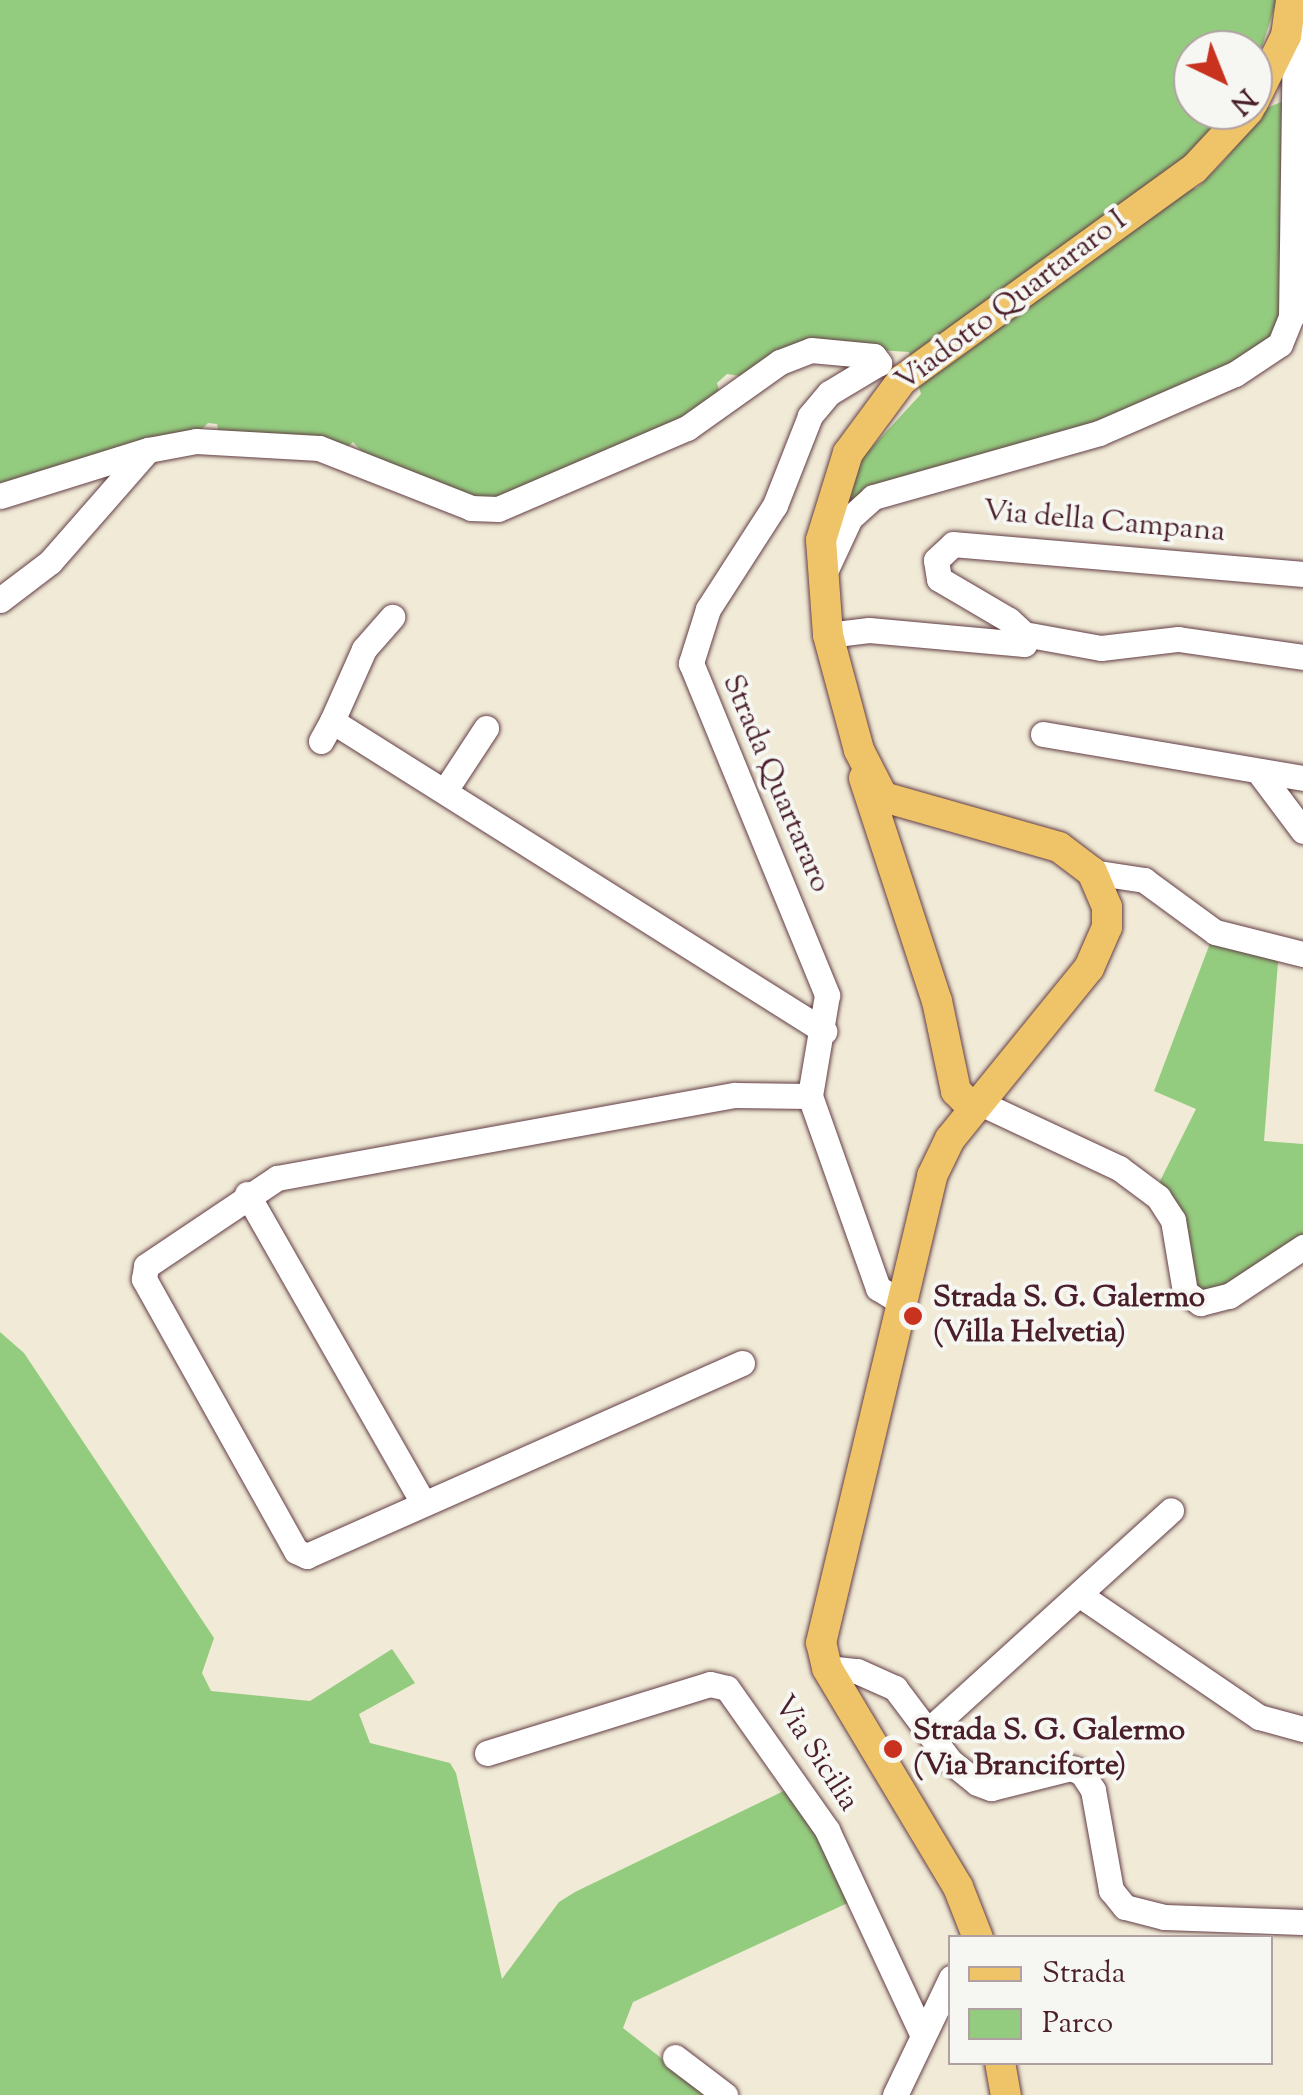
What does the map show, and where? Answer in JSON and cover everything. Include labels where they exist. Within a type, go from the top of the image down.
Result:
[{"type":"main road","points":[[1273,62],[1286,36],[1293,0]]},
{"type":"main road","name":"Viadotto Quartararo I","points":[[859,750],[828,635],[820,583],[826,515],[858,436],[883,400],[930,358],[1178,180],[1212,154],[1232,130]]},
{"type":"main road","points":[[859,750],[882,797],[904,807],[1036,838],[1092,872],[1107,907],[1100,946],[950,1138],[932,1176]]},
{"type":"main road","points":[[859,750],[937,1001],[951,1075],[960,1098],[978,1102]]},
{"type":"main road","points":[[890,858],[886,822],[904,807]]},
{"type":"main road","points":[[951,1075],[904,1303],[821,1643],[826,1668],[958,1887],[977,1935]]},
{"type":"main road","points":[[1001,2065],[1006,2095]]},
{"type":"street","points":[[820,583],[850,518],[873,496],[1080,439],[1218,382],[1280,344],[1297,317],[1293,0]]},
{"type":"street","name":"Strada Quartararo","points":[[148,450],[196,440],[319,448],[472,508],[498,509],[687,428],[780,362],[811,350],[874,356],[879,363],[829,393],[810,416],[774,505],[708,609],[691,663],[826,995],[824,1032],[810,1096]]},
{"type":"street","points":[[0,496],[148,450]]},
{"type":"street","points":[[0,600],[50,562],[148,450]]},
{"type":"street","name":"Via della Campana","points":[[1024,634],[946,588],[936,569],[946,547],[970,542],[1303,574]]},
{"type":"street","points":[[392,617],[364,649],[326,731],[446,789],[824,1032]]},
{"type":"street","points":[[828,635],[868,630],[1018,648],[1024,634],[1101,648],[1178,639],[1303,657]]},
{"type":"street","points":[[446,789],[486,728]]},
{"type":"street","points":[[1043,734],[1261,775],[1303,778]]},
{"type":"street","points":[[1261,775],[1303,832]]},
{"type":"street","points":[[1092,872],[1144,880],[1215,932],[1303,954]]},
{"type":"street","points":[[742,1363],[422,1501],[307,1556],[287,1534],[144,1280],[146,1266],[247,1194],[277,1178],[718,1098],[791,1092],[810,1096],[878,1288],[904,1303]]},
{"type":"street","points":[[978,1102],[1119,1168],[1158,1197],[1173,1220],[1190,1299],[1200,1303],[1230,1296],[1303,1247]]},
{"type":"street","points":[[247,1194],[422,1501]]},
{"type":"street","points":[[931,1728],[1171,1510]]},
{"type":"street","points":[[1080,1596],[1258,1717],[1303,1730]]},
{"type":"street","points":[[826,1668],[856,1671],[895,1688],[931,1728],[964,1776],[991,1788],[1071,1768],[1082,1773],[1093,1790],[1111,1890],[1125,1907],[1164,1917],[1303,1922]]},
{"type":"street","name":"Via Sicilia","points":[[487,1753],[710,1684],[728,1688],[828,1830],[922,2034]]},
{"type":"street","points":[[895,2095],[948,1982]]},
{"type":"street","points":[[675,2056],[725,2095]]},
{"type":"green space","points":[[0,0],[1277,0],[1267,30],[1173,30],[1173,130],[1220,130],[1184,189],[1197,188],[1249,130],[1273,130],[1273,105],[1288,99],[1283,314],[1263,349],[1095,425],[844,510],[861,459],[921,394],[909,352],[816,346],[746,377],[727,374],[717,383],[720,394],[694,419],[491,506],[366,456],[353,442],[345,450],[219,436],[217,424],[208,423],[195,436],[0,483]]},
{"type":"green space","points":[[1212,938],[1278,962],[1264,1141],[1303,1144],[1303,1239],[1225,1292],[1194,1291],[1160,1181],[1196,1109],[1154,1091]]},
{"type":"green space","points":[[0,1332],[24,1353],[214,1638],[202,1673],[211,1691],[310,1701],[392,1649],[415,1683],[359,1714],[370,1743],[450,1763],[456,1773],[502,1979],[559,1902],[792,1787],[852,1901],[633,2002],[623,2028],[708,2095],[0,2095]]},
{"type":"place","name":"Strada S. G. Galermo (Villa Helvetia)","points":[[913,1316]]},
{"type":"place","name":"Strada S. G. Galermo (Via Branciforte)","points":[[893,1749]]}]
